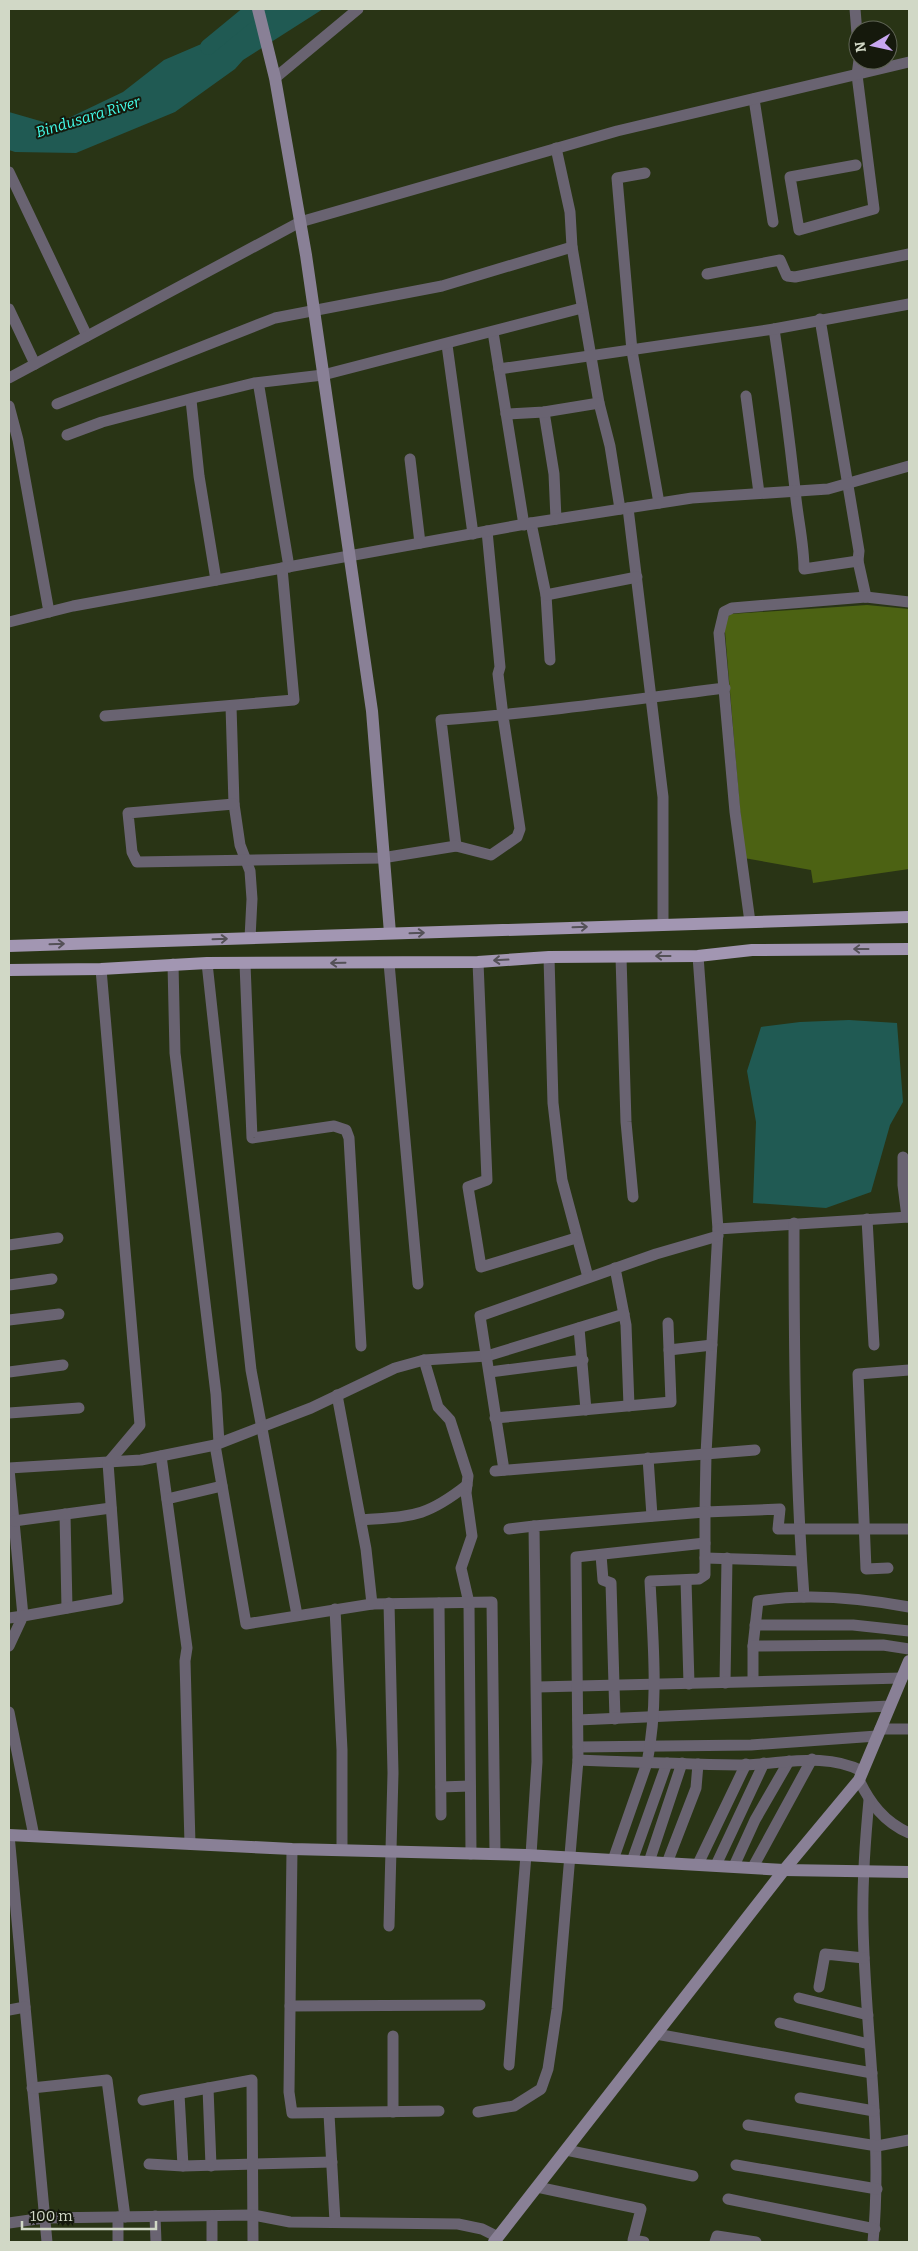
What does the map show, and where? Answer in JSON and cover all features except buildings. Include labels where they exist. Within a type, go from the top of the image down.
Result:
[{"type":"main road","points":[[9,946],[909,917]]},
{"type":"main road","points":[[9,970],[101,969],[207,963],[478,962],[548,957],[698,956],[752,950],[909,949]]},
{"type":"street","points":[[258,9],[275,78],[300,222],[350,556],[372,711],[390,933]]},
{"type":"street","points":[[275,78],[358,9]]},
{"type":"street","points":[[9,378],[300,222],[617,131],[909,62]]},
{"type":"street","points":[[856,165],[790,177],[799,230],[874,209],[858,70]]},
{"type":"street","points":[[754,99],[773,222]]},
{"type":"street","points":[[556,148],[570,212],[572,247],[599,403],[624,508],[637,577],[663,797],[663,925]]},
{"type":"street","points":[[9,172],[87,336]]},
{"type":"street","points":[[645,173],[617,178],[632,351],[659,503]]},
{"type":"street","points":[[57,404],[215,340],[275,318],[442,286],[572,247]]},
{"type":"street","points":[[707,274],[780,260],[787,276],[794,277],[909,254]]},
{"type":"street","points":[[499,369],[774,329],[909,304]]},
{"type":"street","points":[[67,435],[102,422],[254,383],[323,375],[446,345],[582,308]]},
{"type":"street","points":[[9,309],[35,364]]},
{"type":"street","points":[[820,320],[859,551],[858,561],[866,597]]},
{"type":"street","points":[[774,329],[791,439],[795,491],[804,552],[804,569],[858,561]]},
{"type":"street","points":[[493,332],[506,414],[528,524],[546,595],[550,660]]},
{"type":"street","points":[[446,345],[473,534]]},
{"type":"street","points":[[105,716],[294,700],[285,567],[259,386]]},
{"type":"street","points":[[746,396],[759,493]]},
{"type":"street","points":[[191,400],[199,476],[216,580]]},
{"type":"street","points":[[506,414],[544,412],[599,403]]},
{"type":"street","points":[[9,406],[18,440],[49,612]]},
{"type":"street","points":[[544,412],[554,474],[556,519]]},
{"type":"street","points":[[410,459],[420,543]]},
{"type":"street","points":[[9,622],[49,612],[285,567],[556,519],[692,498],[828,489],[909,466]]},
{"type":"street","points":[[234,804],[128,812],[132,852],[137,862],[384,858],[456,846],[491,855],[517,837],[520,829],[504,716],[487,531]]},
{"type":"street","points":[[546,595],[637,577]]},
{"type":"street","points":[[750,922],[735,812],[719,633],[724,612],[732,608],[866,597],[909,602]]},
{"type":"street","points":[[456,846],[441,720],[504,716],[725,688]]},
{"type":"street","points":[[231,706],[234,804],[240,845],[250,871],[252,899],[250,938]]},
{"type":"street","points":[[613,1860],[647,1762],[650,1746],[655,1684],[650,1581],[699,1580],[705,1575],[706,1454],[718,1233],[698,956]]},
{"type":"street","points":[[548,957],[553,1103],[562,1180],[588,1277]]},
{"type":"street","points":[[621,957],[626,1122],[633,1197]]},
{"type":"street","points":[[389,962],[418,1284]]},
{"type":"street","points":[[478,962],[487,1180],[468,1186],[482,1267],[576,1238]]},
{"type":"street","points":[[207,963],[243,1311],[262,1428],[297,1615]]},
{"type":"street","points":[[173,964],[175,1053],[216,1394],[217,1444],[222,1486],[246,1624],[372,1604],[492,1602],[496,1854]]},
{"type":"street","points":[[245,964],[252,1138],[334,1126],[346,1130],[349,1138],[361,1346]]},
{"type":"street","points":[[9,1618],[118,1599],[108,1463],[140,1425],[101,969]]},
{"type":"street","points":[[755,1450],[499,1471],[490,1372],[480,1316],[718,1233],[794,1223],[908,1217],[903,1184],[903,1157]]},
{"type":"street","points":[[867,1219],[874,1344]]},
{"type":"street","points":[[794,1223],[794,1349],[801,1561],[804,1597]]},
{"type":"street","points":[[9,1245],[58,1238]]},
{"type":"street","points":[[615,1268],[624,1314],[630,1374],[629,1406]]},
{"type":"street","points":[[9,1285],[52,1279]]},
{"type":"street","points":[[9,1320],[59,1314]]},
{"type":"street","points":[[9,1646],[23,1616],[9,1468],[108,1463],[161,1456],[217,1444],[311,1408],[395,1368],[424,1360],[487,1356],[624,1314]]},
{"type":"street","points":[[495,1418],[671,1402],[668,1323]]},
{"type":"street","points":[[579,1328],[586,1410]]},
{"type":"street","points":[[669,1350],[712,1344]]},
{"type":"street","points":[[424,1360],[438,1407],[450,1420],[468,1476],[466,1493],[472,1536],[461,1568],[469,1603],[472,1854]]},
{"type":"street","points":[[490,1372],[583,1360]]},
{"type":"street","points":[[9,1372],[63,1366]]},
{"type":"street","points":[[888,1568],[866,1569],[858,1374],[909,1370]]},
{"type":"street","points":[[337,1395],[361,1520],[372,1604]]},
{"type":"street","points":[[9,1413],[79,1408]]},
{"type":"street","points":[[161,1456],[187,1648],[185,1661],[190,1844]]},
{"type":"street","points":[[648,1458],[652,1516]]},
{"type":"street","points":[[361,1520],[417,1515],[444,1503],[467,1485]]},
{"type":"street","points":[[167,1499],[222,1486]]},
{"type":"street","points":[[14,1522],[111,1508]]},
{"type":"street","points":[[509,1528],[705,1512],[780,1509],[778,1530],[909,1529]]},
{"type":"street","points":[[64,1514],[67,1608]]},
{"type":"street","points":[[509,2065],[537,1762],[534,1526]]},
{"type":"street","points":[[478,2112],[514,2106],[541,2089],[548,2069],[557,2009],[578,1760],[576,1557],[705,1543]]},
{"type":"street","points":[[601,1554],[603,1580],[611,1583],[615,1719]]},
{"type":"street","points":[[705,1558],[801,1561]]},
{"type":"street","points":[[725,1683],[727,1558]]},
{"type":"street","points":[[686,1580],[688,1684]]},
{"type":"street","points":[[753,1681],[753,1646],[758,1601],[804,1597],[884,1602],[909,1608]]},
{"type":"street","points":[[389,1603],[393,1773],[389,1926]]},
{"type":"street","points":[[440,1603],[441,1815]]},
{"type":"street","points":[[335,1609],[342,1750],[342,1850]]},
{"type":"street","points":[[755,1625],[799,1623],[853,1625],[909,1631]]},
{"type":"street","points":[[753,1646],[883,1645],[909,1649]]},
{"type":"street","points":[[9,2223],[44,2218],[253,2215],[290,2222],[458,2224],[482,2229],[496,2240],[784,1870],[861,1775],[909,1664]]},
{"type":"street","points":[[537,1687],[902,1678]]},
{"type":"street","points":[[578,1720],[890,1706]]},
{"type":"street","points":[[9,1712],[34,1836]]},
{"type":"street","points":[[578,1747],[751,1745],[909,1729]]},
{"type":"street","points":[[578,1760],[698,1764],[746,1764],[812,1760],[846,1763],[861,1775],[869,1800],[863,1870],[864,1958],[877,2146],[877,2189],[873,2242]]},
{"type":"street","points":[[754,1867],[812,1760]]},
{"type":"street","points":[[734,1866],[755,1820],[789,1761]]},
{"type":"street","points":[[632,1861],[667,1763]]},
{"type":"street","points":[[649,1862],[682,1763]]},
{"type":"street","points":[[716,1865],[764,1763]]},
{"type":"street","points":[[666,1863],[696,1788],[698,1764]]},
{"type":"street","points":[[698,1864],[746,1764]]},
{"type":"street","points":[[441,1787],[470,1786]]},
{"type":"street","points":[[869,1800],[893,1826],[909,1833]]},
{"type":"street","points":[[47,2242],[25,2007],[15,1962],[9,1835],[292,1849],[529,1855],[784,1870],[909,1872]]},
{"type":"street","points":[[292,1849],[290,2006],[290,2092],[292,2113],[329,2114],[439,2111]]},
{"type":"street","points":[[820,1987],[824,1954],[864,1958]]},
{"type":"street","points":[[799,1998],[868,2016]]},
{"type":"street","points":[[290,2006],[480,2005]]},
{"type":"street","points":[[9,2010],[25,2007]]},
{"type":"street","points":[[780,2023],[870,2044]]},
{"type":"street","points":[[656,2034],[872,2073]]},
{"type":"street","points":[[393,2036],[393,2112]]},
{"type":"street","points":[[32,2088],[107,2080],[121,2217],[118,2242]]},
{"type":"street","points":[[144,2100],[252,2080],[253,2242]]},
{"type":"street","points":[[208,2088],[211,2166]]},
{"type":"street","points":[[179,2094],[183,2166]]},
{"type":"street","points":[[800,2098],[874,2111]]},
{"type":"street","points":[[329,2114],[335,2222]]},
{"type":"street","points":[[748,2125],[877,2146],[909,2140]]},
{"type":"street","points":[[566,2150],[693,2176]]},
{"type":"street","points":[[149,2164],[211,2166],[332,2162]]},
{"type":"street","points":[[736,2165],[877,2189]]},
{"type":"street","points":[[537,2187],[641,2208],[633,2240],[644,2242]]},
{"type":"street","points":[[728,2199],[874,2229]]},
{"type":"street","points":[[155,2216],[156,2242]]},
{"type":"street","points":[[212,2216],[212,2242]]},
{"type":"street","points":[[716,2242],[717,2236],[756,2242]]},
{"type":"green space","points":[[867,605],[909,609],[909,869],[813,883],[811,870],[744,858],[724,620],[731,614]]},
{"type":"water","points":[[243,9],[323,9],[243,60],[235,69],[175,112],[76,153],[15,152],[9,150],[9,112],[54,125],[123,92],[164,60],[234,30]]},
{"type":"water","points":[[849,1020],[897,1023],[903,1102],[890,1125],[871,1192],[826,1208],[753,1203],[756,1122],[747,1071],[761,1027],[800,1022]]},
{"type":"waterway","name":"Bindusara River","points":[[208,47],[253,10]]}]
